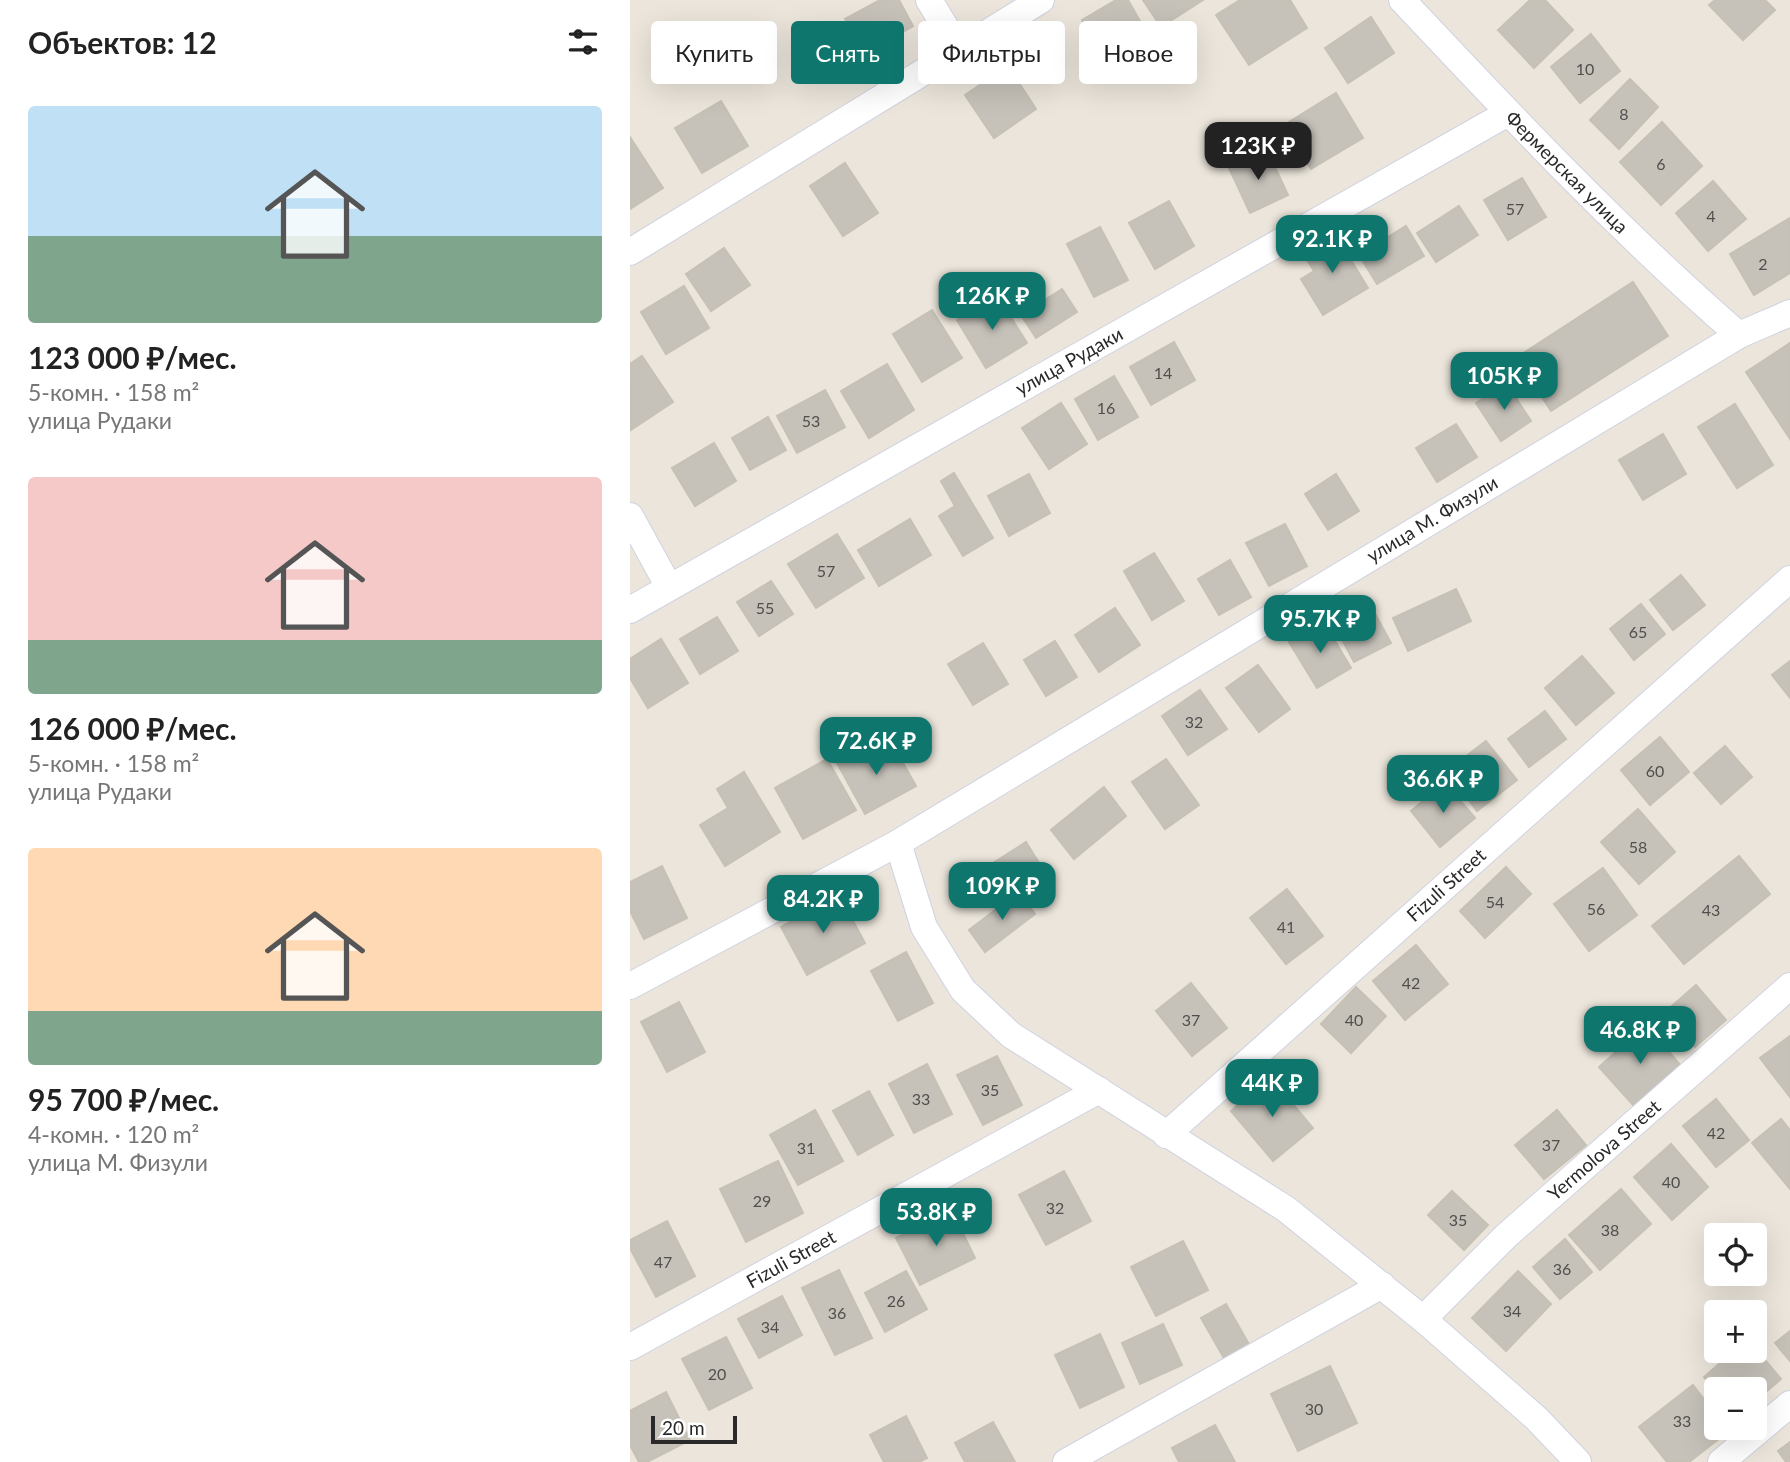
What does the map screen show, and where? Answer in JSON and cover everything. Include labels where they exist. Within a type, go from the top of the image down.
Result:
[{"type":"street","points":[[929,0],[942,21]]},
{"type":"street","points":[[1005,21],[1041,0]]},
{"type":"street","name":"Фермерская улица","points":[[1402,0],[1508,113],[1663,269],[1739,335]]},
{"type":"street","points":[[630,252],[918,73]]},
{"type":"street","name":"улица Рудаки","points":[[630,610],[1508,113]]},
{"type":"street","name":"улица М. Физули","points":[[630,986],[898,843],[1739,335],[1790,313]]},
{"type":"street","points":[[630,516],[669,587]]},
{"type":"street","name":"Fizuli Street","points":[[1166,1135],[1790,579]]},
{"type":"street","points":[[898,843],[924,927],[963,990],[1011,1035],[1286,1209],[1423,1319],[1536,1418],[1578,1462]]},
{"type":"street","name":"Yermolova Street","points":[[1423,1319],[1506,1236],[1790,986]]},
{"type":"street","name":"Fizuli Street","points":[[630,1347],[1099,1090]]},
{"type":"street","points":[[1066,1462],[1382,1285]]},
{"type":"street","points":[[1721,1462],[1790,1404]]},
{"type":"building","points":[[880,0],[899,0],[913,26],[904,31],[904,21],[845,19]]},
{"type":"building","points":[[1116,0],[1128,0],[1140,21],[1083,21]]},
{"type":"building","points":[[1143,0],[1203,0],[1170,21],[1157,21]]},
{"type":"building","points":[[1240,0],[1290,0],[1307,28],[1249,65],[1216,15]]},
{"type":"building","points":[[1530,0],[1545,0],[1573,30],[1534,68],[1498,30]]},
{"type":"building","points":[[1715,0],[1765,0],[1775,10],[1743,40],[1709,5]]},
{"type":"building","points":[[1371,17],[1394,53],[1348,83],[1325,48]]},
{"type":"building","points":[[1591,34],[1620,71],[1580,103],[1551,67]]},
{"type":"building","points":[[1630,79],[1658,107],[1619,149],[1590,120]]},
{"type":"building","points":[[981,84],[1020,84],[1036,109],[994,138],[965,95]]},
{"type":"building","points":[[1336,93],[1363,138],[1311,169],[1284,125]]},
{"type":"building","points":[[721,101],[748,146],[702,173],[675,128]]},
{"type":"building","points":[[1662,122],[1702,166],[1661,205],[1620,162]]},
{"type":"building","points":[[630,137],[663,188],[630,209]]},
{"type":"building","points":[[1267,150],[1288,195],[1250,213],[1229,168]]},
{"type":"building","points":[[845,163],[878,213],[843,236],[810,186]]},
{"type":"building","points":[[1522,178],[1546,217],[1508,240],[1484,200]]},
{"type":"building","points":[[1713,181],[1746,219],[1708,251],[1676,213]]},
{"type":"building","points":[[1169,201],[1194,246],[1155,269],[1129,223]]},
{"type":"building","points":[[1459,206],[1478,235],[1436,262],[1417,233]]},
{"type":"building","points":[[1790,218],[1790,273],[1754,295],[1730,254]]},
{"type":"building","points":[[1406,226],[1424,256],[1377,284],[1359,255]]},
{"type":"building","points":[[1100,227],[1128,280],[1094,297],[1067,244]]},
{"type":"building","points":[[1334,233],[1368,288],[1323,315],[1301,279],[1314,271],[1303,253]]},
{"type":"building","points":[[724,248],[750,285],[711,311],[686,274]]},
{"type":"building","points":[[1633,282],[1668,336],[1551,411],[1516,358]]},
{"type":"building","points":[[684,286],[709,328],[666,354],[641,312]]},
{"type":"building","points":[[1062,289],[1077,312],[1036,338],[1021,315]]},
{"type":"building","points":[[997,295],[1027,343],[986,368],[957,320]]},
{"type":"building","points":[[932,310],[962,358],[922,382],[893,334]]},
{"type":"building","points":[[1174,342],[1195,380],[1151,405],[1130,367]]},
{"type":"building","points":[[1790,343],[1790,439],[1746,372]]},
{"type":"building","points":[[642,356],[673,402],[631,430],[630,364]]},
{"type":"building","points":[[887,364],[914,410],[869,438],[841,391]]},
{"type":"building","points":[[1114,376],[1138,417],[1098,440],[1075,399]]},
{"type":"building","points":[[1506,383],[1531,421],[1501,441],[1476,403]]},
{"type":"building","points":[[825,390],[845,427],[797,453],[777,416]]},
{"type":"building","points":[[1061,403],[1087,444],[1049,469],[1022,428]]},
{"type":"building","points":[[1735,404],[1773,465],[1737,488],[1698,427]]},
{"type":"building","points":[[768,417],[786,450],[750,470],[732,438]]},
{"type":"building","points":[[1456,424],[1477,457],[1437,482],[1416,448]]},
{"type":"building","points":[[1663,434],[1686,474],[1643,500],[1619,460]]},
{"type":"building","points":[[714,443],[736,481],[695,506],[672,468]]},
{"type":"building","points":[[954,473],[993,538],[963,556],[939,516],[955,506],[941,481]]},
{"type":"building","points":[[1029,474],[1050,513],[1009,536],[988,496]]},
{"type":"building","points":[[1336,474],[1359,511],[1328,530],[1305,494]]},
{"type":"building","points":[[910,519],[931,555],[879,586],[858,550]]},
{"type":"building","points":[[1285,524],[1307,566],[1269,586],[1246,543]]},
{"type":"building","points":[[837,534],[864,578],[816,608],[788,564]]},
{"type":"building","points":[[1154,553],[1184,601],[1152,620],[1124,571]]},
{"type":"building","points":[[1230,560],[1251,597],[1219,615],[1198,579]]},
{"type":"building","points":[[1681,575],[1705,605],[1673,630],[1650,600]]},
{"type":"building","points":[[771,581],[793,614],[759,636],[737,602]]},
{"type":"building","points":[[1456,589],[1471,621],[1408,651],[1393,618]]},
{"type":"building","points":[[1366,597],[1391,643],[1354,662],[1330,617]]},
{"type":"building","points":[[1641,604],[1665,634],[1634,660],[1610,629]]},
{"type":"building","points":[[1115,608],[1140,645],[1099,672],[1075,635]]},
{"type":"building","points":[[717,617],[738,651],[700,674],[680,639]]},
{"type":"building","points":[[1323,621],[1351,668],[1317,688],[1289,642]]},
{"type":"building","points":[[661,639],[688,683],[648,708],[630,678],[630,659]]},
{"type":"building","points":[[1055,641],[1077,677],[1046,696],[1024,660]]},
{"type":"building","points":[[983,643],[1008,684],[973,705],[948,664]]},
{"type":"building","points":[[1582,656],[1614,693],[1576,725],[1545,688]]},
{"type":"building","points":[[1790,661],[1790,698],[1772,675]]},
{"type":"building","points":[[1258,665],[1290,709],[1259,732],[1226,688]]},
{"type":"building","points":[[1200,690],[1227,729],[1188,755],[1162,716]]},
{"type":"building","points":[[1545,711],[1566,739],[1529,767],[1508,739]]},
{"type":"building","points":[[1660,737],[1689,772],[1650,805],[1621,770]]},
{"type":"building","points":[[1486,741],[1517,780],[1477,811],[1447,771]]},
{"type":"building","points":[[869,745],[875,755],[893,745],[916,786],[865,814],[837,763]]},
{"type":"building","points":[[1725,746],[1752,777],[1721,804],[1694,773]]},
{"type":"building","points":[[827,759],[856,810],[803,839],[775,788]]},
{"type":"building","points":[[1166,759],[1199,805],[1165,829],[1132,782]]},
{"type":"building","points":[[744,772],[780,832],[725,866],[700,825],[728,808],[717,789]]},
{"type":"building","points":[[1445,783],[1475,818],[1440,847],[1411,811]]},
{"type":"building","points":[[1104,787],[1126,816],[1074,859],[1051,830]]},
{"type":"building","points":[[1638,809],[1675,852],[1639,884],[1601,842]]},
{"type":"building","points":[[1026,842],[1039,863],[995,891],[982,870]]},
{"type":"building","points":[[1739,856],[1770,894],[1684,964],[1652,926]]},
{"type":"building","points":[[662,866],[687,918],[644,939],[630,911],[630,882]]},
{"type":"building","points":[[1506,867],[1531,894],[1485,938],[1460,911]]},
{"type":"building","points":[[1603,868],[1637,915],[1589,951],[1554,904]]},
{"type":"building","points":[[1287,889],[1323,936],[1286,964],[1250,918]]},
{"type":"building","points":[[1019,892],[1035,914],[985,952],[969,930]]},
{"type":"building","points":[[839,895],[865,943],[807,975],[781,927]]},
{"type":"building","points":[[1416,945],[1448,984],[1405,1020],[1373,981]]},
{"type":"building","points":[[906,952],[933,1003],[898,1021],[871,971]]},
{"type":"building","points":[[1191,983],[1227,1028],[1192,1056],[1156,1011]]},
{"type":"building","points":[[1696,985],[1726,1020],[1695,1047],[1665,1012]]},
{"type":"building","points":[[1356,987],[1386,1016],[1351,1053],[1321,1024]]},
{"type":"building","points":[[679,1002],[705,1052],[667,1072],[641,1022]]},
{"type":"building","points":[[1646,1025],[1681,1066],[1635,1107],[1599,1067]]},
{"type":"building","points":[[1790,1036],[1790,1097],[1760,1058]]},
{"type":"building","points":[[997,1056],[1022,1105],[983,1125],[957,1075]]},
{"type":"building","points":[[927,1064],[952,1114],[914,1133],[889,1084]]},
{"type":"building","points":[[1270,1077],[1313,1128],[1273,1161],[1231,1111]]},
{"type":"building","points":[[869,1091],[893,1135],[858,1155],[833,1111]]},
{"type":"building","points":[[1716,1099],[1749,1140],[1716,1167],[1683,1126]]},
{"type":"building","points":[[815,1110],[843,1161],[798,1185],[770,1135]]},
{"type":"building","points":[[1557,1110],[1586,1145],[1544,1179],[1515,1145]]},
{"type":"building","points":[[1781,1119],[1790,1130],[1790,1189],[1752,1143]]},
{"type":"building","points":[[1671,1144],[1708,1187],[1672,1220],[1634,1177]]},
{"type":"building","points":[[778,1161],[803,1213],[746,1242],[720,1189]]},
{"type":"building","points":[[1064,1171],[1091,1221],[1046,1245],[1019,1195]]},
{"type":"building","points":[[1621,1189],[1651,1224],[1600,1270],[1569,1235]]},
{"type":"building","points":[[1452,1191],[1488,1225],[1464,1250],[1428,1215]]},
{"type":"building","points":[[952,1211],[975,1258],[920,1285],[896,1238]]},
{"type":"building","points":[[667,1221],[695,1276],[656,1297],[630,1248],[630,1240]]},
{"type":"building","points":[[1565,1239],[1592,1272],[1560,1299],[1533,1267]]},
{"type":"building","points":[[1183,1241],[1208,1290],[1156,1316],[1131,1267]]},
{"type":"building","points":[[839,1270],[872,1338],[835,1355],[802,1288]]},
{"type":"building","points":[[906,1271],[927,1309],[885,1332],[865,1293]]},
{"type":"building","points":[[1518,1271],[1551,1304],[1506,1351],[1472,1318]]},
{"type":"building","points":[[782,1296],[802,1335],[759,1358],[738,1319]]},
{"type":"building","points":[[1226,1304],[1254,1353],[1229,1367],[1201,1318]]},
{"type":"building","points":[[1163,1324],[1182,1365],[1140,1384],[1122,1343]]},
{"type":"building","points":[[1790,1331],[1790,1361],[1775,1343]]},
{"type":"building","points":[[1100,1334],[1124,1387],[1080,1408],[1055,1355]]},
{"type":"building","points":[[726,1337],[752,1388],[709,1410],[682,1359]]},
{"type":"building","points":[[1767,1362],[1781,1379],[1767,1391],[1767,1377],[1704,1377],[1720,1363]]},
{"type":"building","points":[[1330,1366],[1357,1423],[1298,1451],[1271,1394]]},
{"type":"building","points":[[1693,1385],[1704,1399],[1704,1440],[1717,1440],[1689,1462],[1667,1462],[1639,1427]]},
{"type":"building","points":[[666,1392],[690,1440],[647,1462],[639,1462],[630,1445],[630,1411]]},
{"type":"building","points":[[906,1416],[927,1458],[919,1462],[884,1462],[870,1435]]},
{"type":"building","points":[[993,1422],[1015,1462],[965,1462],[955,1443]]},
{"type":"building","points":[[1215,1425],[1235,1462],[1179,1462],[1172,1448]]},
{"type":"building","points":[[1790,1442],[1790,1462],[1786,1462],[1778,1451]]}]
